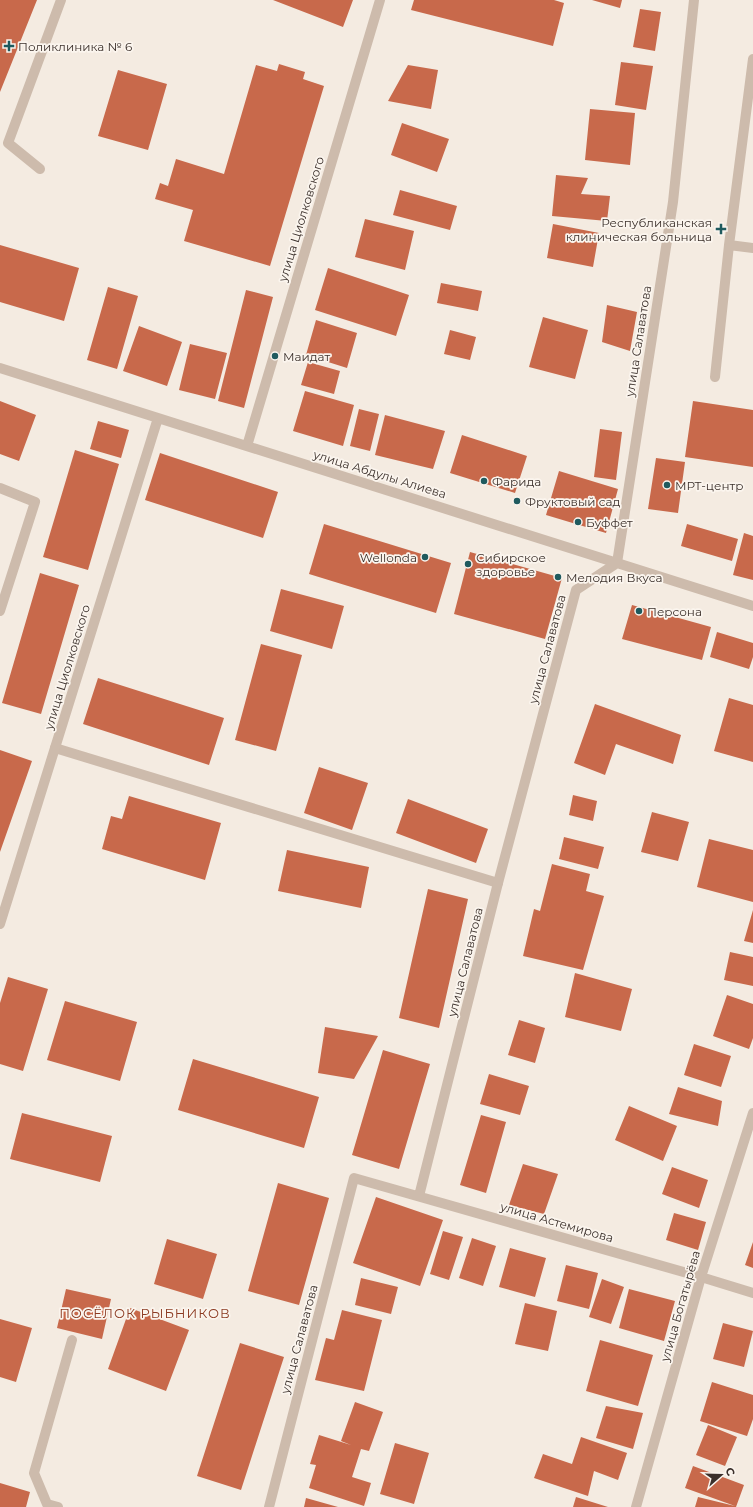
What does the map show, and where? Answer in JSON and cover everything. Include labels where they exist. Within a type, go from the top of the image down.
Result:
[{"type":"street","points":[[40,169],[8,143],[61,0]]},
{"type":"street","name":"улица Циолковского","points":[[247,446],[380,0]]},
{"type":"street","name":"улица Салаватова","points":[[419,1196],[498,883],[576,590],[617,563],[672,202],[694,0]]},
{"type":"street","points":[[715,377],[729,245],[753,60]]},
{"type":"street","points":[[729,245],[753,248]]},
{"type":"street","name":"улица Абдулы Алиева","points":[[0,368],[753,606]]},
{"type":"street","name":"улица Циолковского","points":[[0,924],[158,418]]},
{"type":"street","points":[[0,488],[35,502],[0,611]]},
{"type":"street","points":[[55,748],[498,883]]},
{"type":"street","name":"улица Богатырёва","points":[[636,1507],[701,1277],[753,1113]]},
{"type":"street","name":"улица Салаватова","points":[[269,1507],[354,1178]]},
{"type":"street","name":"улица Астемирова","points":[[354,1178],[753,1293]]},
{"type":"street","points":[[58,1507],[47,1504],[34,1473],[72,1340]]},
{"type":"building","name":"Поликлиника № 6","points":[[0,0],[37,0],[0,92]]},
{"type":"building","points":[[273,0],[353,0],[343,27]]},
{"type":"building","points":[[414,0],[554,0],[564,3],[553,46],[411,10]]},
{"type":"building","points":[[592,0],[622,0],[620,8]]},
{"type":"building","points":[[640,9],[661,12],[655,51],[633,47]]},
{"type":"building","points":[[621,62],[653,66],[646,110],[615,105]]},
{"type":"building","points":[[279,64],[305,72],[303,79],[324,86],[270,266],[184,241],[193,210],[155,199],[160,183],[168,186],[176,159],[224,174],[256,65],[277,71]]},
{"type":"building","points":[[408,65],[438,70],[431,109],[388,101]]},
{"type":"building","points":[[118,70],[167,84],[148,150],[98,136]]},
{"type":"building","points":[[590,109],[635,113],[630,165],[585,160]]},
{"type":"building","points":[[402,123],[449,139],[437,172],[391,155]]},
{"type":"building","points":[[556,175],[588,178],[581,194],[610,196],[607,221],[552,216]]},
{"type":"building","points":[[400,190],[457,206],[450,230],[393,215]]},
{"type":"building","points":[[365,219],[414,231],[405,270],[355,257]]},
{"type":"building","points":[[553,224],[599,233],[593,267],[547,258]]},
{"type":"building","points":[[0,245],[79,268],[64,321],[0,302]]},
{"type":"building","points":[[328,268],[409,295],[396,336],[315,310]]},
{"type":"building","points":[[441,283],[482,291],[478,311],[437,303]]},
{"type":"building","points":[[108,287],[138,296],[117,369],[87,360]]},
{"type":"building","points":[[246,290],[273,297],[244,408],[218,401]]},
{"type":"building","points":[[607,305],[637,312],[630,351],[602,342]]},
{"type":"building","points":[[543,317],[588,330],[575,379],[529,367]]},
{"type":"building","points":[[316,320],[357,333],[347,368],[306,355]]},
{"type":"building","points":[[139,326],[182,342],[167,386],[123,371]]},
{"type":"building","points":[[450,330],[476,337],[470,360],[444,354]]},
{"type":"building","points":[[190,344],[227,353],[215,399],[179,390]]},
{"type":"building","points":[[308,362],[340,371],[334,394],[301,385]]},
{"type":"building","points":[[305,391],[354,405],[343,446],[293,431]]},
{"type":"building","points":[[0,401],[36,415],[19,461],[0,454]]},
{"type":"building","points":[[693,401],[753,410],[753,467],[685,457]]},
{"type":"building","points":[[359,409],[379,414],[370,451],[350,446]]},
{"type":"building","points":[[385,415],[445,431],[433,469],[375,455]]},
{"type":"building","points":[[98,421],[129,430],[121,458],[90,449]]},
{"type":"building","points":[[600,429],[622,432],[616,480],[594,477]]},
{"type":"building","points":[[462,435],[527,456],[515,493],[450,473]]},
{"type":"building","points":[[75,450],[119,464],[88,570],[43,557]]},
{"type":"building","points":[[160,453],[278,492],[263,538],[145,500]]},
{"type":"building","name":"МРТ-центр","points":[[656,458],[685,462],[678,513],[648,509]]},
{"type":"building","points":[[559,471],[618,489],[606,533],[546,515]]},
{"type":"building","points":[[324,524],[451,563],[436,613],[309,574]]},
{"type":"building","points":[[687,524],[738,539],[732,561],[681,546]]},
{"type":"building","points":[[744,533],[753,536],[753,580],[733,575]]},
{"type":"building","points":[[470,552],[562,578],[545,639],[454,614]]},
{"type":"building","points":[[40,573],[79,585],[41,714],[2,703]]},
{"type":"building","points":[[281,589],[344,606],[332,649],[270,631]]},
{"type":"building","points":[[632,605],[711,627],[702,660],[622,639]]},
{"type":"building","points":[[717,632],[753,643],[753,657],[749,669],[710,657]]},
{"type":"building","points":[[261,644],[302,655],[276,751],[235,740]]},
{"type":"building","points":[[98,678],[224,718],[209,765],[83,724]]},
{"type":"building","points":[[729,698],[753,705],[753,762],[714,751]]},
{"type":"building","points":[[595,704],[681,735],[673,764],[616,744],[605,775],[574,763]]},
{"type":"building","points":[[0,750],[32,761],[0,852]]},
{"type":"building","points":[[319,767],[368,783],[352,830],[304,813]]},
{"type":"building","points":[[573,795],[597,801],[593,821],[569,815]]},
{"type":"building","points":[[129,796],[221,823],[205,880],[102,849],[111,816],[122,819]]},
{"type":"building","points":[[408,799],[488,829],[476,863],[396,833]]},
{"type":"building","points":[[652,812],[689,822],[678,861],[641,852]]},
{"type":"building","points":[[564,837],[604,847],[598,869],[559,859]]},
{"type":"building","points":[[709,839],[753,850],[753,902],[697,887]]},
{"type":"building","points":[[287,850],[369,867],[361,908],[278,891]]},
{"type":"building","points":[[552,864],[590,874],[586,891],[604,896],[583,970],[523,956],[534,909],[540,911]]},
{"type":"building","points":[[428,889],[468,899],[439,1028],[399,1018]]},
{"type":"building","points":[[753,910],[753,943],[744,941]]},
{"type":"building","points":[[730,952],[753,957],[753,986],[724,980]]},
{"type":"building","points":[[575,973],[632,989],[621,1031],[565,1017]]},
{"type":"building","points":[[8,977],[48,989],[23,1071],[0,1064],[0,1003]]},
{"type":"building","points":[[727,995],[753,1004],[753,1038],[749,1049],[713,1036]]},
{"type":"building","points":[[65,1001],[137,1022],[120,1081],[47,1060]]},
{"type":"building","points":[[519,1020],[545,1028],[535,1063],[508,1055]]},
{"type":"building","points":[[325,1027],[378,1036],[354,1079],[318,1073]]},
{"type":"building","points":[[694,1044],[731,1056],[721,1087],[684,1075]]},
{"type":"building","points":[[383,1050],[430,1064],[399,1169],[352,1155]]},
{"type":"building","points":[[193,1059],[319,1097],[304,1148],[178,1110]]},
{"type":"building","points":[[489,1074],[529,1086],[520,1115],[480,1104]]},
{"type":"building","points":[[678,1087],[722,1101],[718,1126],[669,1114]]},
{"type":"building","points":[[629,1106],[677,1126],[663,1161],[615,1140]]},
{"type":"building","points":[[22,1113],[112,1136],[100,1182],[10,1159]]},
{"type":"building","points":[[481,1115],[506,1122],[486,1193],[460,1185]]},
{"type":"building","points":[[523,1164],[558,1174],[544,1214],[509,1205]]},
{"type":"building","points":[[672,1167],[708,1180],[699,1208],[662,1194]]},
{"type":"building","points":[[278,1183],[329,1198],[299,1305],[248,1291]]},
{"type":"building","points":[[376,1197],[443,1220],[420,1286],[353,1263]]},
{"type":"building","points":[[674,1213],[706,1222],[698,1250],[666,1240]]},
{"type":"building","points":[[443,1231],[463,1237],[449,1280],[430,1274]]},
{"type":"building","points":[[472,1238],[496,1246],[483,1286],[459,1278]]},
{"type":"building","points":[[167,1239],[217,1254],[203,1299],[154,1284]]},
{"type":"building","points":[[753,1242],[753,1268],[745,1265]]},
{"type":"building","points":[[510,1248],[546,1258],[535,1297],[499,1287]]},
{"type":"building","points":[[566,1265],[598,1273],[589,1309],[557,1301]]},
{"type":"building","points":[[361,1278],[398,1287],[391,1314],[355,1305]]},
{"type":"building","points":[[602,1279],[624,1287],[611,1324],[589,1317]]},
{"type":"building","points":[[66,1289],[111,1299],[102,1339],[57,1328]]},
{"type":"building","points":[[629,1289],[675,1301],[664,1341],[619,1328]]},
{"type":"building","points":[[525,1303],[557,1311],[548,1351],[515,1344]]},
{"type":"building","points":[[130,1308],[189,1330],[166,1391],[108,1369]]},
{"type":"building","points":[[342,1310],[382,1320],[364,1391],[315,1380],[326,1338],[334,1340]]},
{"type":"building","points":[[0,1319],[32,1328],[16,1382],[0,1377]]},
{"type":"building","points":[[723,1323],[753,1331],[744,1367],[713,1359]]},
{"type":"building","points":[[600,1340],[653,1355],[638,1406],[586,1391]]},
{"type":"building","points":[[240,1343],[284,1357],[241,1490],[197,1476]]},
{"type":"building","points":[[712,1382],[753,1395],[753,1419],[747,1436],[700,1421]]},
{"type":"building","points":[[355,1402],[383,1412],[369,1451],[361,1449],[352,1477],[371,1483],[364,1506],[309,1488],[316,1465],[310,1464],[319,1435],[351,1445],[341,1441]]},
{"type":"building","points":[[606,1406],[643,1413],[633,1449],[596,1438]]},
{"type":"building","points":[[708,1425],[737,1437],[725,1466],[696,1455]]},
{"type":"building","points":[[581,1437],[627,1453],[618,1480],[594,1471],[588,1496],[534,1478],[543,1454],[572,1464]]},
{"type":"building","points":[[395,1443],[429,1453],[414,1504],[380,1494]]},
{"type":"building","points":[[693,1466],[744,1485],[736,1507],[695,1507],[698,1497],[735,1506],[685,1488]]},
{"type":"building","points":[[0,1483],[30,1492],[26,1507],[0,1507]]},
{"type":"building","points":[[576,1497],[608,1507],[573,1507]]},
{"type":"building","points":[[306,1498],[338,1507],[304,1507]]},
{"type":"place","name":"Поликлиника № 6","points":[[9,46]]},
{"type":"place","name":"Республиканская клиническая больница","points":[[721,229]]},
{"type":"place","name":"Маидат","points":[[275,356]]},
{"type":"place","name":"Фарида","points":[[484,481]]},
{"type":"place","name":"МРТ-центр","points":[[667,485]]},
{"type":"place","name":"Фруктовый сад","points":[[517,501]]},
{"type":"place","name":"Буффет","points":[[578,522]]},
{"type":"place","name":"Wellonda","points":[[425,557]]},
{"type":"place","name":"Сибирское здоровье","points":[[468,564]]},
{"type":"place","name":"Мелодия Вкуса","points":[[558,577]]},
{"type":"place","name":"Персона","points":[[639,611]]},
{"type":"district","name":"ПОСЁЛОК РЫБНИКОВ","points":[[145,1313]]}]
